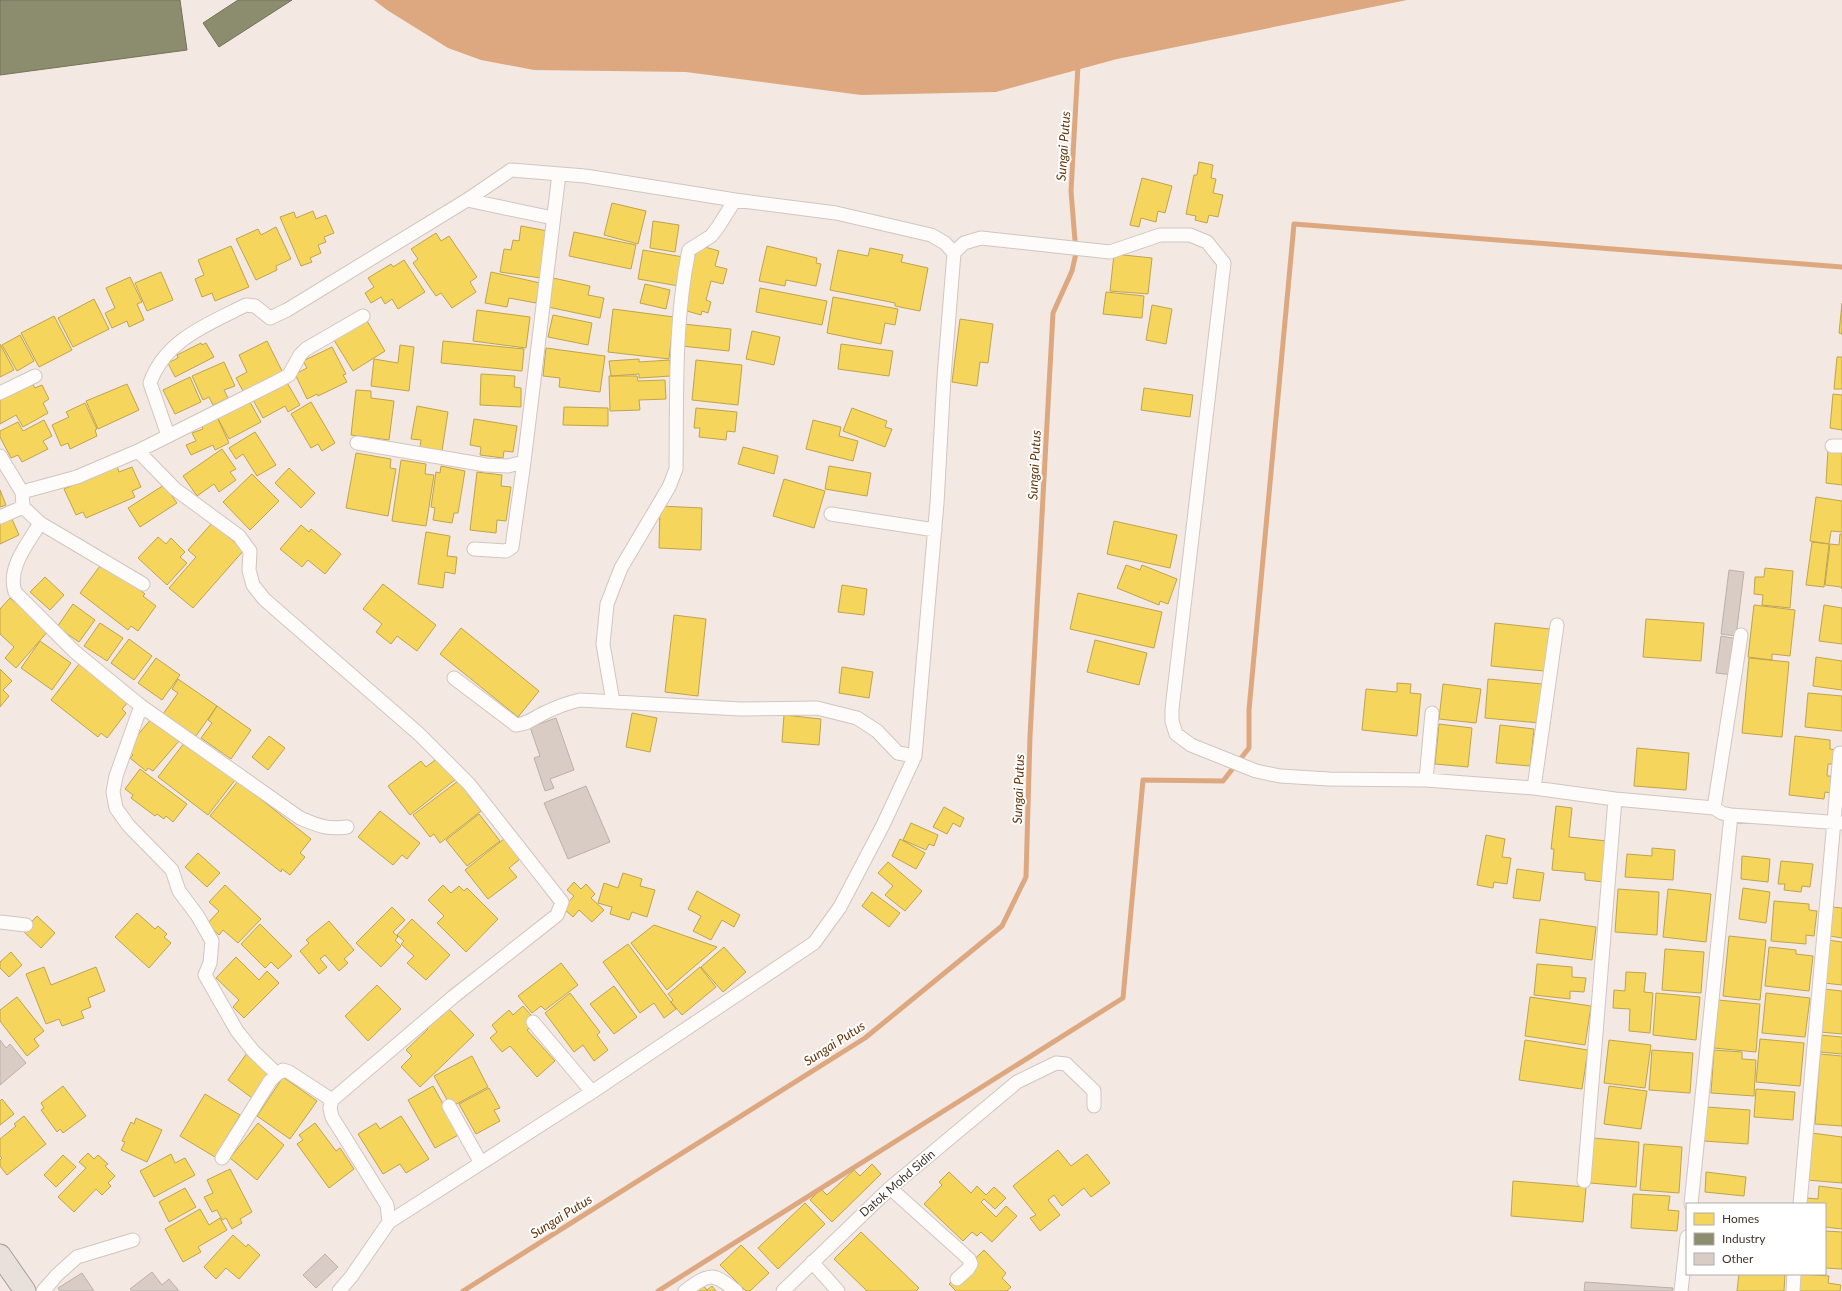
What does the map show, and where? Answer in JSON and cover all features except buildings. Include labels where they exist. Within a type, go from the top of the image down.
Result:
[{"type":"main road","points":[[0,1255],[25,1291]]},
{"type":"street","points":[[168,434],[150,383],[162,359],[195,330],[246,305],[255,306],[270,318],[287,310],[468,200],[511,170],[585,176],[735,200],[836,213],[931,235],[945,243],[954,253]]},
{"type":"street","points":[[474,549],[506,551],[512,547],[524,462],[559,174]]},
{"type":"street","points":[[468,200],[553,218]]},
{"type":"street","points":[[613,702],[603,644],[607,604],[621,568],[669,487],[676,469],[678,320],[689,250],[711,236],[735,200]]},
{"type":"street","points":[[338,1291],[351,1277],[389,1222],[592,1092],[814,943],[840,907],[883,825],[915,756],[935,530],[944,377],[954,253],[964,243],[981,238],[1110,252],[1160,235],[1190,235],[1207,242],[1224,263],[1172,721],[1176,734],[1192,745],[1256,771],[1280,776],[1329,779],[1426,780],[1534,788],[1615,799],[1714,808],[1722,813],[1731,815],[1838,822]]},
{"type":"street","points":[[22,492],[77,477],[138,451],[168,434],[289,375],[300,355],[306,349],[364,316]]},
{"type":"street","points":[[0,393],[35,376]]},
{"type":"street","points":[[357,443],[486,465],[508,466],[524,462]]},
{"type":"street","points":[[138,451],[175,489],[239,536],[250,551],[249,570],[253,585],[264,599],[420,734],[470,784],[556,892],[562,902],[557,914],[453,997],[332,1100],[330,1108],[332,1117],[387,1205],[389,1222]]},
{"type":"street","points":[[0,456],[22,492],[23,507],[40,523],[142,584]]},
{"type":"street","points":[[0,517],[23,507]]},
{"type":"street","points":[[831,514],[935,530]]},
{"type":"street","points":[[40,523],[19,559],[12,584],[15,592],[75,652],[141,706],[300,818],[333,830],[346,828]]},
{"type":"street","points":[[1534,788],[1557,625]]},
{"type":"street","points":[[1714,808],[1741,635]]},
{"type":"street","points":[[454,678],[516,725],[525,724],[568,702],[580,700],[740,709],[817,708],[857,718],[877,732],[898,753],[915,756]]},
{"type":"street","points":[[141,706],[116,776],[113,792],[116,808],[128,826],[172,870],[179,891],[197,915],[212,941],[210,963],[205,975],[237,1031],[253,1051],[277,1074]]},
{"type":"street","points":[[1426,780],[1432,713]]},
{"type":"street","points":[[1800,1203],[1838,822],[1840,753]]},
{"type":"street","points":[[1584,1181],[1615,799]]},
{"type":"street","points":[[1691,1203],[1731,815]]},
{"type":"street","points":[[0,922],[26,925]]},
{"type":"street","points":[[533,1022],[592,1092]]},
{"type":"street","name":"Datok Mohd Sidin","points":[[783,1291],[890,1188],[1017,1082],[1056,1063],[1066,1064],[1094,1091],[1094,1106]]},
{"type":"street","points":[[222,1158],[263,1093],[277,1074],[283,1070],[289,1072],[332,1100]]},
{"type":"street","points":[[449,1106],[481,1163]]},
{"type":"street","points":[[890,1188],[969,1259],[970,1264],[968,1269],[957,1279]]},
{"type":"street","points":[[43,1291],[58,1274],[77,1257],[134,1240]]},
{"type":"street","points":[[1681,1291],[1686,1246]]},
{"type":"street","points":[[812,1262],[838,1291]]},
{"type":"street","points":[[1793,1291],[1794,1275]]},
{"type":"street","points":[[685,1291],[700,1280],[712,1277],[720,1278],[736,1291]]},
{"type":"shaded area","points":[[374,0],[1407,0],[1117,59],[996,92],[861,95],[686,72],[534,70],[481,60],[448,48],[387,10]]},
{"type":"waterway","name":"Sungai Putus","points":[[463,1291],[865,1038],[1002,926],[1026,877],[1030,736],[1053,313],[1072,271],[1076,253],[1071,191],[1078,65]]},
{"type":"waterway","points":[[658,1291],[1123,998],[1143,780],[1223,781],[1249,748],[1249,710],[1294,224],[1842,267]]}]
